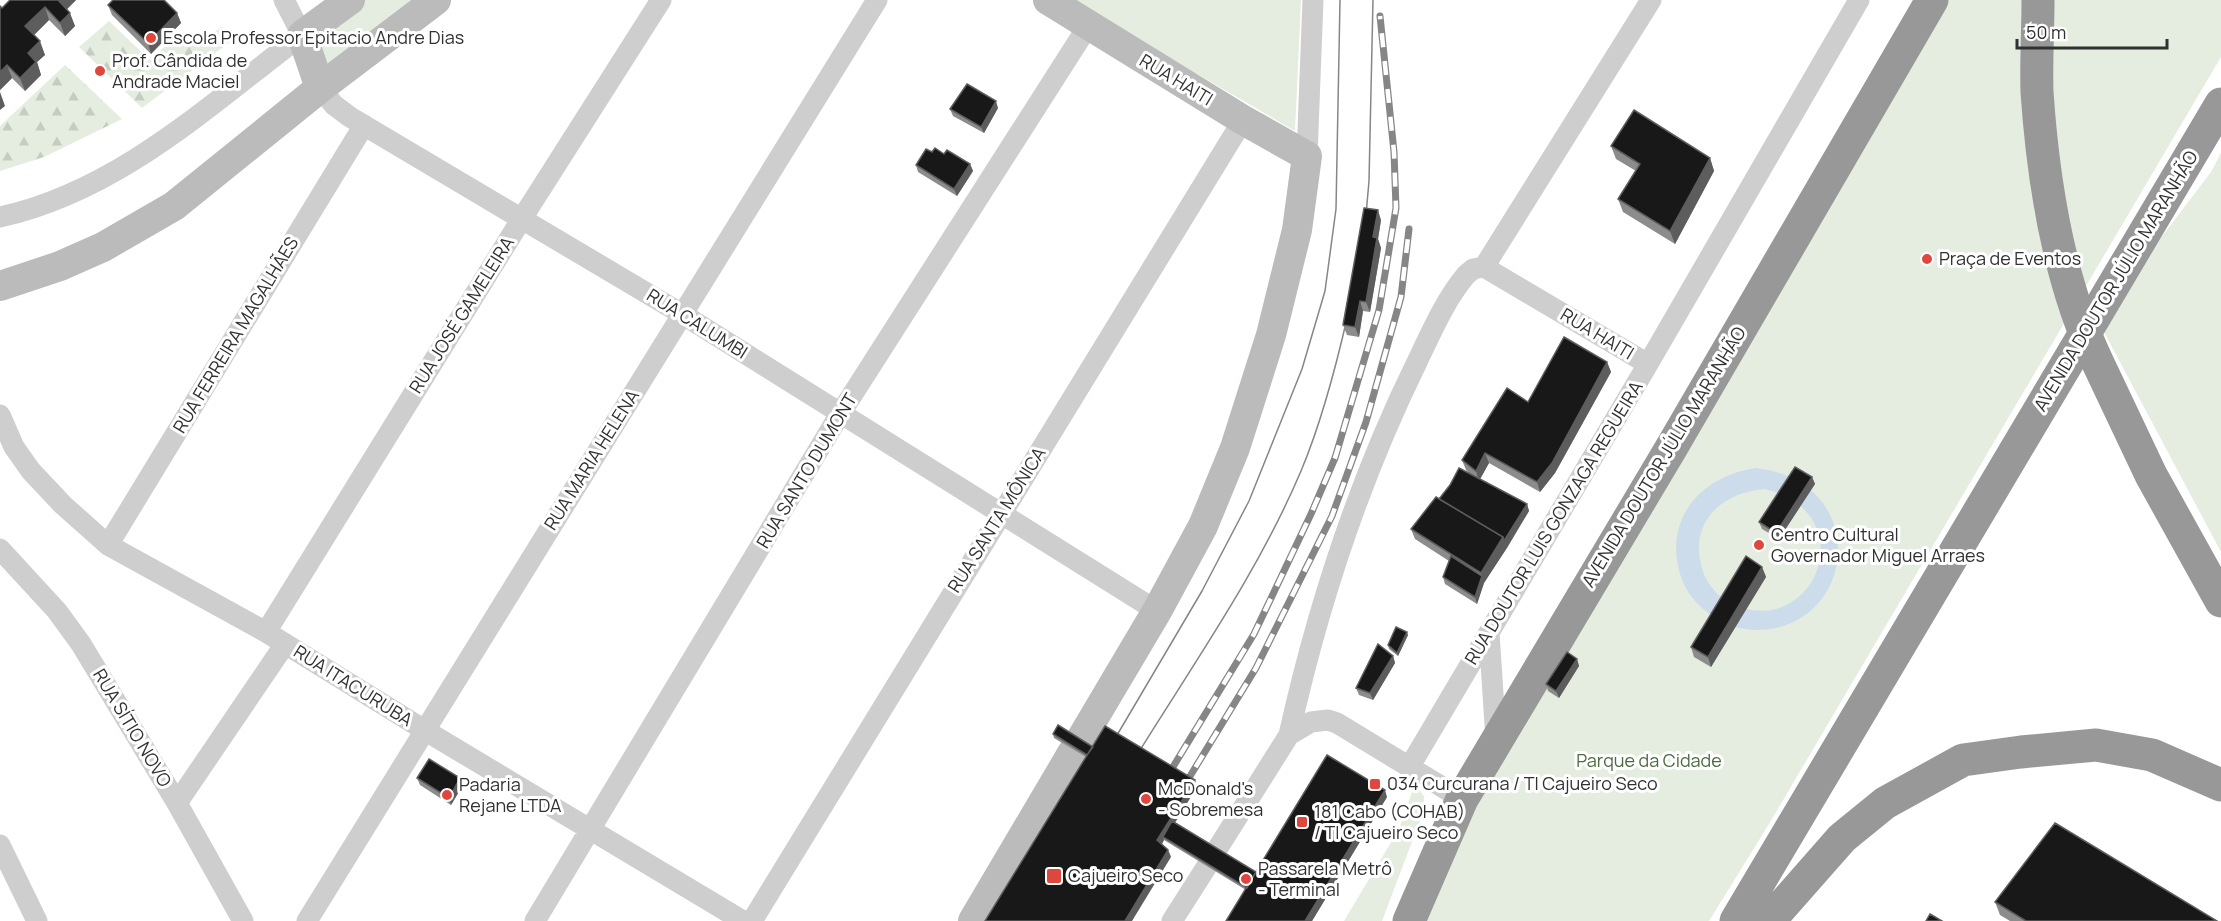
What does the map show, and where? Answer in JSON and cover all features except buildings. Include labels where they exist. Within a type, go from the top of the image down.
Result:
[{"type":"highway","name":"AVENIDA DOUTOR JÚLIO MARANHÃO","points":[[1409,921],[1462,799],[1932,0]]},
{"type":"highway","points":[[2038,0],[2037,90],[2047,189],[2069,280],[2088,342],[2151,475],[2221,601]]},
{"type":"highway","name":"AVENIDA DOUTOR JÚLIO MARANHÃO","points":[[1736,921],[2221,104]]},
{"type":"highway","points":[[1769,921],[1842,838],[1885,804],[1963,760],[2096,745],[2152,755],[2221,785]]},
{"type":"street","name":"RUA CALUMBI","points":[[284,0],[302,35],[320,88],[334,105],[521,220],[682,314],[1000,515],[1157,611]]},
{"type":"street","points":[[0,217],[55,201],[114,173],[159,143],[350,0]]},
{"type":"street","points":[[0,286],[60,266],[103,247],[174,206],[320,88],[436,0]]},
{"type":"street","name":"RUA JOSÉ GAMELEIRA","points":[[266,632],[521,220],[661,0]]},
{"type":"street","name":"RUA MARIA HELENA","points":[[308,921],[877,0]]},
{"type":"street","name":"RUA HAITI","points":[[1048,0],[1306,156]]},
{"type":"street","points":[[973,921],[1157,611],[1203,526],[1235,448],[1271,335],[1297,230],[1306,156],[1313,0]]},
{"type":"street","points":[[1172,921],[1289,735],[1313,639],[1366,481],[1392,413],[1458,284],[1473,269],[1484,267],[1651,0]]},
{"type":"street","name":"RUA DOUTOR LUIS GONZAGA REGUEIRA","points":[[1410,766],[1860,0]]},
{"type":"street","name":"RUA SANTO DUMONT","points":[[535,921],[840,414],[1088,26]]},
{"type":"street","name":"RUA SANTA MÔNICA","points":[[752,921],[1243,120]]},
{"type":"street","name":"RUA FERREIRA MAGALHÃES","points":[[108,545],[364,125]]},
{"type":"street","name":"RUA HAITI","points":[[1484,267],[1648,364]]},
{"type":"street","name":"RUA ITACURUBA","points":[[0,415],[14,447],[31,471],[63,505],[108,545],[266,632],[742,921]]},
{"type":"street","name":"RUA SÍTIO NOVO","points":[[0,549],[57,610],[81,644],[177,802],[243,921]]},
{"type":"street","points":[[1489,633],[1496,743]]},
{"type":"street","points":[[177,802],[285,644]]},
{"type":"street","points":[[1289,735],[1311,722],[1337,723],[1462,799]]},
{"type":"street","points":[[0,845],[37,921]]},
{"type":"green space","points":[[350,0],[434,0],[340,71],[313,61],[310,30]]},
{"type":"green space","points":[[1070,0],[1301,0],[1295,131]]},
{"type":"green space","name":"Parque da Cidade","points":[[1944,0],[2221,0],[2221,57],[1769,824],[1709,921],[1419,921],[1433,881]]},
{"type":"green space","points":[[109,21],[150,60],[181,32],[195,47],[221,27],[235,38],[142,108],[79,47]]},
{"type":"green space","points":[[65,65],[122,119],[44,157],[0,171],[0,126]]},
{"type":"green space","points":[[2221,153],[2221,552],[2104,332],[2157,243],[2211,172]]},
{"type":"green space","points":[[1415,784],[1424,796],[1424,810],[1382,921],[1344,921],[1399,829]]},
{"type":"water","points":[[1756,468],[1794,479],[1820,499],[1834,525],[1838,554],[1832,582],[1816,606],[1791,623],[1758,630],[1727,624],[1709,614],[1698,604],[1681,577],[1677,556],[1677,537],[1682,519],[1691,504],[1703,491],[1718,480]],"holes":[[[1764,489],[1795,502],[1813,522],[1821,545],[1818,568],[1806,589],[1787,604],[1763,611],[1734,605],[1724,599],[1707,580],[1699,552],[1700,537],[1712,513],[1734,497]]]},
{"type":"tram line","points":[[1110,747],[1202,591],[1249,501],[1302,369],[1325,291],[1336,209],[1340,0]]},
{"type":"tram line","points":[[1365,226],[1369,181],[1373,0]]},
{"type":"tram line","points":[[1132,763],[1244,584],[1284,509],[1316,433],[1348,314]]},
{"type":"railway","points":[[1165,780],[1254,634],[1311,514],[1335,458],[1379,310],[1396,208],[1394,152],[1380,16]]},
{"type":"railway","points":[[1181,791],[1256,668],[1332,516],[1366,422],[1401,297],[1409,229]]},
{"type":"place","name":"Escola Professor Epitacio Andre Dias","points":[[151,38]]},
{"type":"place","name":"Prof. Cândida de Andrade Maciel","points":[[100,71]]},
{"type":"place","name":"Praça de Eventos","points":[[1927,259]]},
{"type":"place","name":"Centro Cultural Governador Miguel Arraes","points":[[1759,545]]},
{"type":"place","name":"034 Curcurana / TI Cajueiro Seco","points":[[1375,784]]},
{"type":"place","name":"Padaria Rejane LTDA","points":[[447,795]]},
{"type":"place","name":"McDonald's - Sobremesa","points":[[1146,799]]},
{"type":"place","name":"181 Cabo (COHAB) / TI Cajueiro Seco","points":[[1302,822]]},
{"type":"place","name":"Cajueiro Seco","points":[[1054,876]]},
{"type":"place","name":"Passarela Metrô - Terminal","points":[[1246,879]]}]
